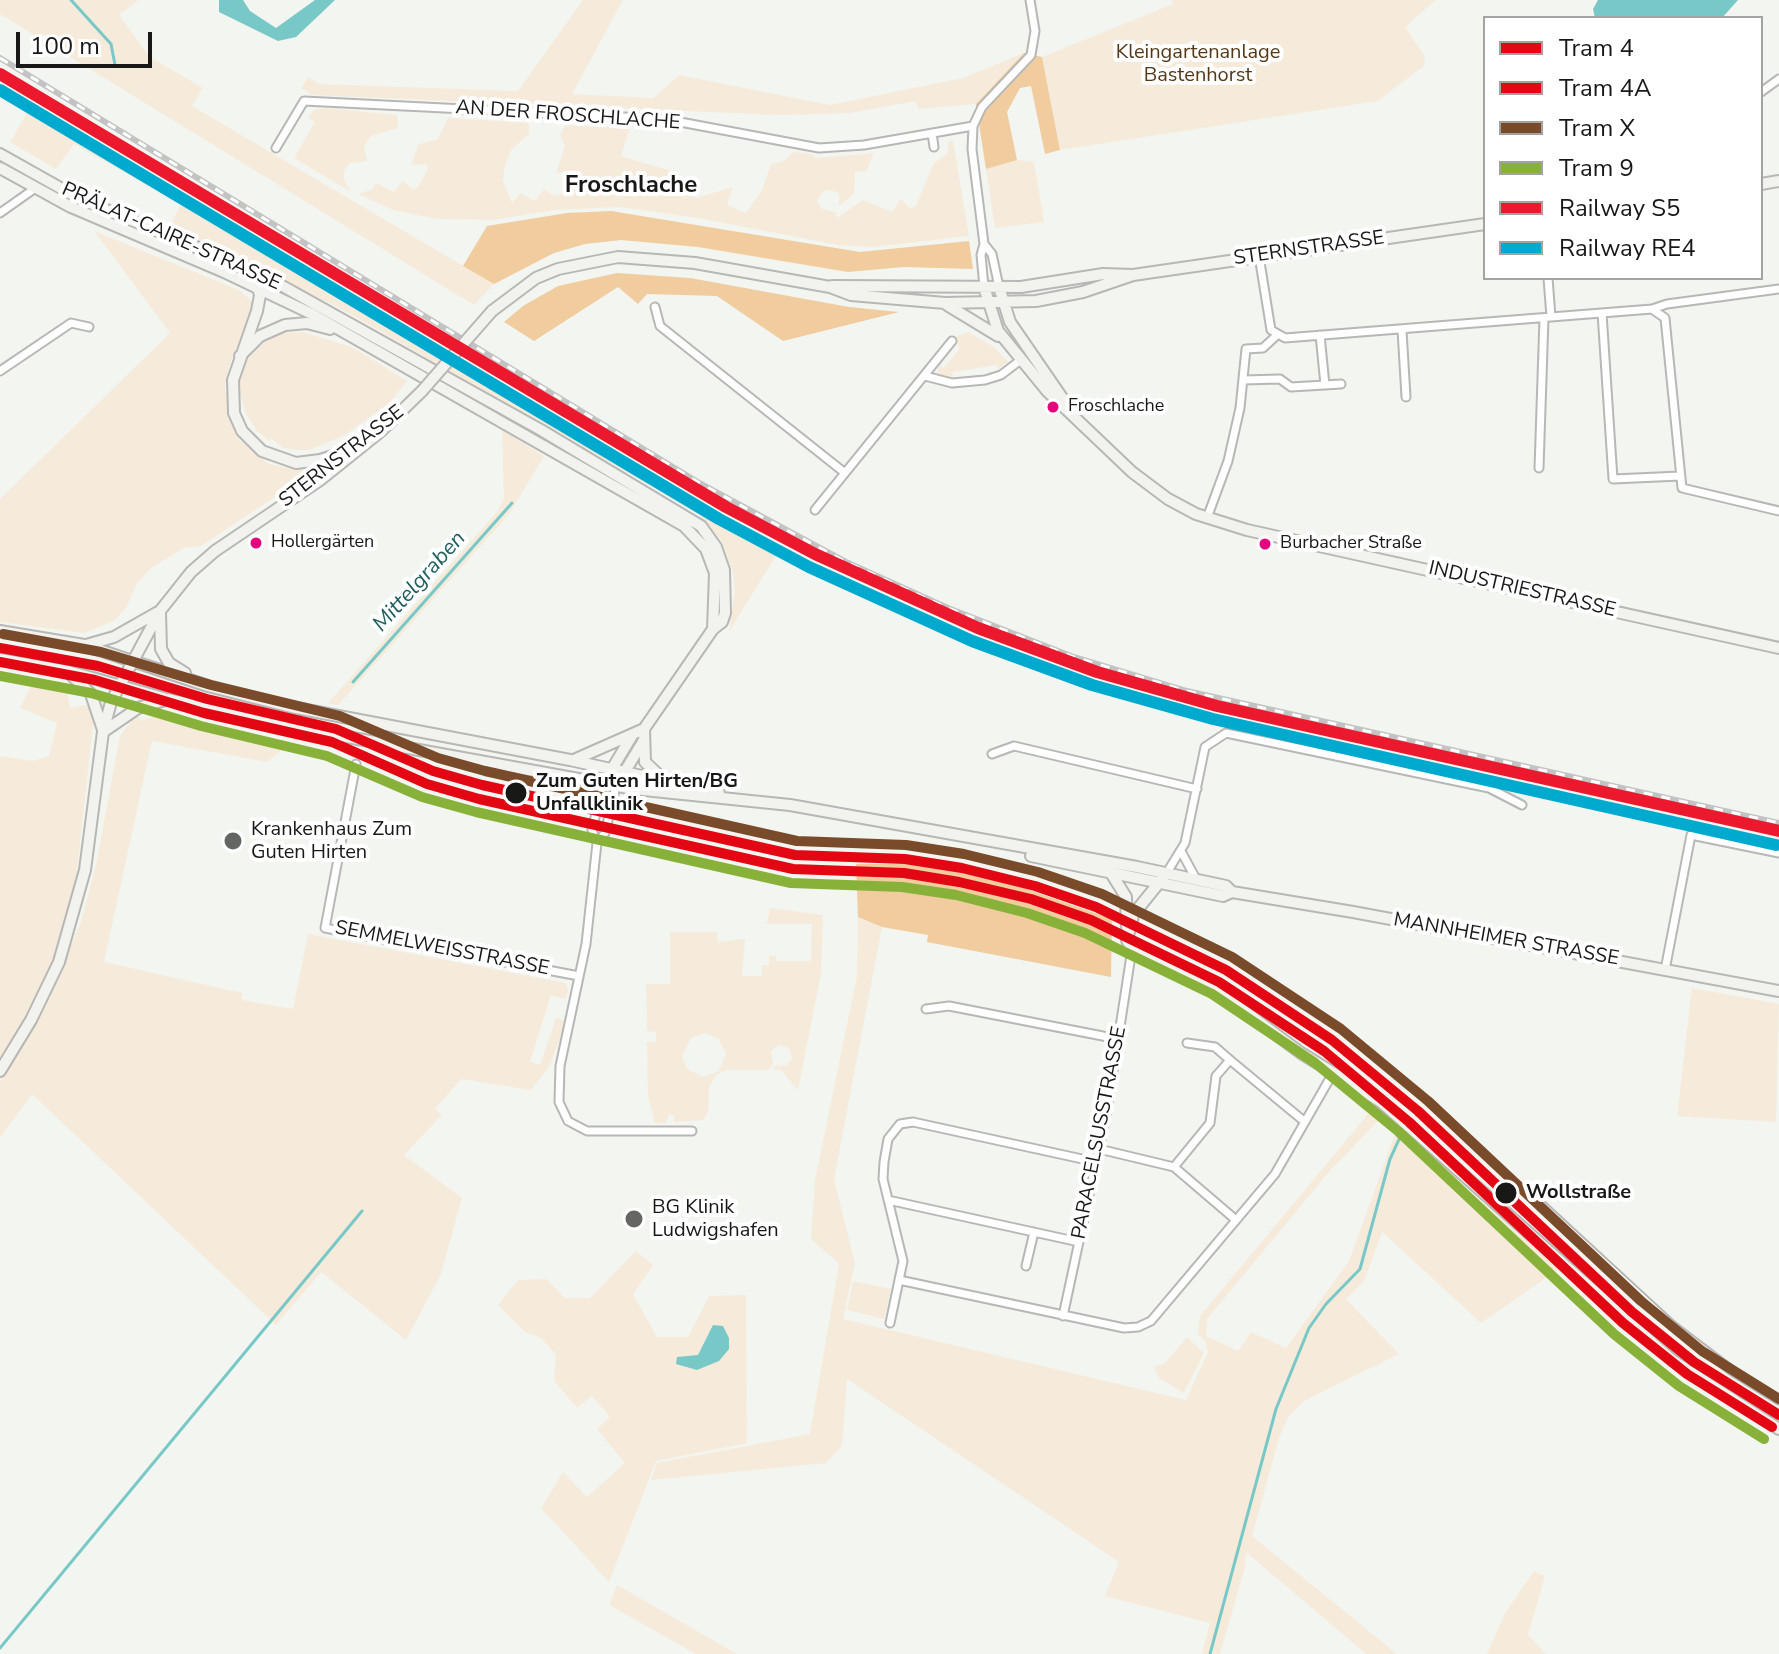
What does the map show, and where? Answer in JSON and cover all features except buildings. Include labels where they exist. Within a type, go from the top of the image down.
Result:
[{"type":"street","points":[[984,287],[981,255],[984,244],[972,149],[973,126],[982,107],[1031,55],[1035,31],[1030,0]]},
{"type":"street","name":"AN DER FROSCHLACHE","points":[[276,148],[304,101],[664,119],[819,148],[864,145],[973,126]]},
{"type":"street","points":[[932,133],[934,147]]},
{"type":"street","name":"PRÄLAT-CAIRE-STRASSE","points":[[0,154],[37,184]]},
{"type":"street","name":"PRÄLAT-CAIRE-STRASSE","points":[[0,168],[125,223],[259,288],[485,404]]},
{"type":"street","points":[[0,213],[37,184]]},
{"type":"street","name":"PRÄLAT-CAIRE-STRASSE","points":[[125,223],[238,265],[340,316],[485,404],[689,517],[710,538],[724,570],[727,591],[722,622],[713,629],[641,733],[610,768],[603,784]]},
{"type":"street","name":"STERNSTRASSE","points":[[830,287],[851,295],[945,303],[1003,303],[1083,292],[1133,275],[1483,224]]},
{"type":"street","points":[[984,244],[992,254],[999,287]]},
{"type":"street","points":[[1259,256],[1271,330],[1276,336]]},
{"type":"street","name":"STERNSTRASSE","points":[[103,732],[118,685],[130,661],[160,611],[191,572],[215,551],[320,480],[364,445],[422,391],[492,311],[536,278],[580,262],[618,257],[695,263],[830,287],[999,287],[1057,283],[1103,274],[1133,275]]},
{"type":"street","points":[[238,265],[259,288],[257,311],[233,380],[234,413],[251,443],[278,459],[320,460],[364,445]]},
{"type":"street","points":[[1539,468],[1548,280]]},
{"type":"street","name":"INDUSTRIESTRASSE","points":[[984,287],[986,304],[1006,342],[1026,357],[1068,407],[1153,488],[1207,518],[1247,530],[1779,648]]},
{"type":"street","name":"INDUSTRIESTRASSE","points":[[999,287],[1026,357]]},
{"type":"street","points":[[1207,518],[1228,461],[1246,349],[1263,348],[1276,336],[1656,311],[1667,304],[1779,289]]},
{"type":"street","points":[[945,303],[1006,342]]},
{"type":"street","points":[[655,307],[660,326],[845,473]]},
{"type":"street","points":[[1656,311],[1665,318],[1682,488],[1779,511]]},
{"type":"street","points":[[1602,313],[1613,479],[1680,476]]},
{"type":"street","points":[[0,371],[71,323],[89,327]]},
{"type":"street","points":[[240,356],[260,336],[285,325],[307,323],[347,334]]},
{"type":"street","points":[[1402,330],[1406,397]]},
{"type":"street","points":[[1320,335],[1325,385]]},
{"type":"street","points":[[815,510],[952,341]]},
{"type":"street","points":[[925,376],[930,380],[952,383],[985,380],[1001,375],[1026,357]]},
{"type":"street","points":[[1243,380],[1280,379],[1291,387],[1341,384]]},
{"type":"street","points":[[84,645],[108,640],[160,611],[160,644],[165,657],[176,668],[208,686]]},
{"type":"street","name":"MANNHEIMER STRASSE","points":[[0,631],[84,645],[208,686],[291,707],[610,768],[664,780],[691,790]]},
{"type":"street","name":"MANNHEIMER STRASSE","points":[[0,659],[68,671],[167,699],[310,731],[603,784],[691,790],[988,843],[1162,878],[1223,896],[1232,892],[1779,991]]},
{"type":"street","points":[[0,1071],[45,992],[75,910],[92,829],[103,732],[91,694],[68,671]]},
{"type":"street","points":[[103,732],[138,708],[167,699]]},
{"type":"street","points":[[1129,945],[1133,915],[1182,853],[1205,747],[1218,735],[1235,732],[1489,788],[1522,805]]},
{"type":"street","points":[[570,760],[641,733],[645,762],[664,780]]},
{"type":"street","name":"PRÄLAT-CAIRE-STRASSE","points":[[616,786],[641,733]]},
{"type":"street","points":[[992,754],[1014,746],[1197,789]]},
{"type":"street","name":"SEMMELWEISSTRASSE","points":[[356,764],[325,928],[579,976]]},
{"type":"street","points":[[603,784],[592,830],[597,843],[586,944],[560,1066],[559,1102],[568,1121],[587,1131],[692,1131]]},
{"type":"street","points":[[597,843],[605,833],[616,786]]},
{"type":"street","points":[[1665,970],[1691,835],[1779,853]]},
{"type":"street","name":"MANNHEIMER STRASSE","points":[[988,843],[1009,851],[1111,873],[1196,880],[1226,886],[1232,892]]},
{"type":"street","points":[[1182,853],[1196,880]]},
{"type":"street","points":[[1111,873],[1126,897],[1129,945]]},
{"type":"street","points":[[1129,945],[1203,980],[1333,1073],[1381,1102],[1672,1360],[1779,1429]]},
{"type":"street","name":"PARACELSUSSTRASSE","points":[[1063,1316],[1099,1149],[1118,1039],[1129,945]]},
{"type":"street","points":[[926,1009],[949,1006],[1118,1039]]},
{"type":"street","points":[[1187,1043],[1215,1047],[1305,1122]]},
{"type":"street","points":[[1174,1167],[1210,1123],[1216,1076],[1230,1060]]},
{"type":"street","points":[[899,1280],[1124,1328],[1151,1321],[1275,1174],[1333,1073]]},
{"type":"street","points":[[890,1323],[903,1261],[888,1200],[884,1162],[888,1139],[900,1124],[913,1122],[1096,1162]]},
{"type":"street","points":[[1099,1149],[1174,1167],[1236,1220]]},
{"type":"street","points":[[1531,1195],[1673,1326],[1731,1370],[1779,1400]]},
{"type":"street","points":[[888,1200],[1079,1242]]},
{"type":"street","points":[[1026,1266],[1034,1232]]},
{"type":"green space","points":[[0,0],[139,0],[119,15],[150,57],[203,88],[192,106],[494,284],[474,305],[0,14]]},
{"type":"green space","points":[[583,0],[623,0],[572,94],[653,98],[679,75],[830,105],[963,78],[1024,53],[976,104],[918,109],[916,101],[850,113],[780,115],[312,95],[301,88],[308,77],[320,84],[518,91]]},
{"type":"green space","name":"Kleingartenanlage Bastenhorst","points":[[1172,0],[1436,0],[1405,27],[1424,55],[1425,65],[1378,101],[1060,150],[1042,57],[1173,4]]},
{"type":"green space","points":[[31,106],[780,549],[729,632],[735,591],[733,572],[722,541],[696,512],[336,306],[168,230],[181,204],[74,144],[56,169],[10,142]]},
{"type":"green space","points":[[325,108],[397,115],[398,128],[371,136],[364,146],[367,161],[350,163],[344,171],[344,180],[351,192],[294,158],[315,122],[308,118],[314,110]]},
{"type":"green space","points":[[448,118],[529,123],[529,134],[511,150],[505,166],[503,181],[512,203],[520,193],[535,201],[544,189],[554,196],[561,194],[569,177],[567,171],[556,173],[565,146],[560,135],[565,125],[630,128],[621,156],[671,171],[678,189],[697,198],[733,187],[727,205],[746,213],[762,190],[771,164],[782,162],[794,152],[812,154],[816,158],[874,153],[866,172],[855,171],[854,194],[839,206],[839,194],[834,191],[826,190],[820,195],[817,202],[822,209],[835,212],[837,218],[863,200],[892,212],[901,199],[910,208],[916,206],[933,164],[947,154],[949,141],[953,141],[969,236],[873,247],[838,245],[699,218],[620,207],[555,210],[493,220],[437,219],[393,210],[358,194],[373,189],[376,183],[394,192],[402,181],[413,189],[418,187],[428,169],[426,164],[411,165],[419,144],[438,139]]},
{"type":"green space","points":[[1017,160],[1034,162],[1044,222],[995,228],[986,169]]},
{"type":"green space","points":[[94,231],[239,290],[254,303],[228,369],[225,388],[231,424],[240,440],[269,464],[297,470],[320,467],[201,546],[184,548],[151,568],[138,582],[126,608],[115,620],[85,633],[0,622],[0,499],[170,333]]},
{"type":"green space","points":[[303,332],[354,348],[407,381],[390,402],[345,435],[309,450],[297,450],[283,448],[257,431],[246,414],[237,383],[245,362],[264,342],[281,333]]},
{"type":"green space","points":[[968,332],[994,347],[1008,362],[998,369],[996,365],[953,372],[952,379],[937,376],[939,365],[944,368],[960,348],[952,338]]},
{"type":"green space","points":[[502,430],[544,456],[510,513],[338,705],[328,703],[497,512],[504,499]]},
{"type":"green space","points":[[36,676],[66,687],[70,708],[91,704],[93,724],[70,908],[54,959],[27,1018],[0,1061],[0,756],[33,761],[49,756],[57,723],[20,708]]},
{"type":"green space","points":[[136,714],[141,721],[160,714],[291,742],[267,762],[152,741],[104,962],[242,993],[242,1000],[293,1009],[308,934],[566,983],[568,990],[565,999],[551,995],[530,1062],[540,1065],[556,1018],[566,1021],[550,1065],[531,1090],[461,1079],[435,1109],[442,1115],[404,1155],[462,1198],[441,1274],[406,1340],[321,1272],[276,1325],[32,1094],[0,1138],[0,1080],[37,1022],[81,922],[96,865],[120,736]]},
{"type":"green space","points":[[770,908],[823,915],[821,974],[798,1090],[781,1070],[773,1070],[776,1065],[786,1066],[792,1059],[789,1048],[779,1045],[771,1051],[773,1063],[769,1070],[727,1070],[716,1075],[709,1088],[708,1112],[703,1120],[674,1122],[674,1116],[669,1114],[666,1123],[655,1123],[648,1096],[647,1042],[656,1042],[656,1032],[647,1031],[646,984],[670,984],[670,932],[717,932],[718,942],[745,939],[742,976],[762,976],[762,965],[769,965],[769,956],[776,956],[776,961],[811,961],[812,924],[767,924]],"holes":[[[705,1033],[719,1039],[726,1054],[719,1071],[703,1077],[687,1069],[682,1056],[691,1038]]]},
{"type":"green space","points":[[858,917],[882,927],[834,1179],[855,1263],[843,1319],[1186,1400],[1208,1352],[1205,1341],[1198,1334],[1200,1316],[1373,1108],[1559,1269],[1481,1323],[1382,1232],[1364,1281],[1346,1299],[1399,1354],[1304,1401],[1289,1416],[1279,1438],[1252,1536],[1397,1654],[1366,1654],[1246,1552],[1245,1567],[1220,1654],[1202,1654],[1210,1623],[1105,1596],[1119,1562],[847,1379],[842,1446],[826,1463],[651,1480],[657,1463],[810,1434],[839,1264],[811,1239],[815,1180],[857,976]],"holes":[[[1379,1120],[1395,1134],[1349,1261],[1286,1348],[1251,1332],[1238,1351],[1206,1336],[1207,1319],[1329,1172]]]},
{"type":"green space","points":[[1692,988],[1779,1004],[1776,1122],[1677,1116]]},
{"type":"green space","points":[[636,1251],[653,1265],[633,1294],[657,1337],[688,1337],[709,1296],[746,1295],[747,1443],[656,1461],[609,1582],[541,1508],[563,1472],[587,1497],[625,1463],[597,1429],[610,1417],[592,1396],[577,1408],[554,1381],[556,1355],[541,1338],[525,1332],[498,1305],[518,1280],[547,1279],[565,1298],[590,1298]]},
{"type":"green space","points":[[853,1281],[891,1289],[884,1319],[847,1310]]},
{"type":"green space","points":[[1187,1337],[1204,1353],[1184,1393],[1159,1378],[1154,1367],[1165,1363]]},
{"type":"green space","points":[[1534,1571],[1545,1576],[1528,1635],[1546,1654],[1487,1654],[1505,1613]]},
{"type":"green space","points":[[617,1585],[737,1654],[696,1654],[609,1605]]},
{"type":"shaded area","points":[[1024,53],[1042,57],[1060,150],[1045,154],[1031,86],[1020,88],[1007,112],[1017,160],[986,169],[976,104]]},
{"type":"shaded area","points":[[611,211],[860,252],[969,241],[973,269],[904,267],[848,272],[698,247],[621,240],[585,244],[554,253],[494,284],[463,266],[487,226],[567,213]]},
{"type":"shaded area","points":[[617,273],[690,278],[849,307],[899,312],[783,341],[717,296],[647,294],[638,304],[618,287],[534,341],[504,322],[523,306],[558,286]]},
{"type":"shaded area","points":[[856,864],[909,864],[953,870],[1024,888],[1112,919],[1111,977],[927,942],[928,935],[882,927],[858,917]]},
{"type":"water","points":[[219,0],[243,0],[250,11],[276,28],[315,0],[335,0],[296,37],[278,41],[219,12]]},
{"type":"water","points":[[1598,0],[1738,0],[1724,16],[1595,16],[1593,9]]},
{"type":"water","points":[[713,1325],[723,1326],[729,1338],[729,1349],[719,1361],[697,1370],[676,1364],[677,1357],[698,1355]]},
{"type":"waterway","name":"Mittelgraben","points":[[71,0],[111,44],[115,65]]},
{"type":"waterway","name":"Mittelgraben","points":[[68,129],[68,135],[405,335]]},
{"type":"waterway","name":"Mittelgraben","points":[[353,682],[512,503]]},
{"type":"waterway","points":[[1210,1654],[1276,1409],[1309,1328],[1326,1304],[1360,1269],[1390,1159],[1401,1135]]},
{"type":"waterway","points":[[0,1648],[362,1211]]},
{"type":"railway","points":[[0,58],[701,484],[846,562],[948,608],[1071,656],[1187,691],[1779,823]]},
{"type":"tram line","name":"X","points":[[3,634],[101,652],[211,685],[340,716],[438,758],[485,771],[797,841],[906,845],[964,854],[1038,872],[1102,894],[1232,957],[1341,1029],[1428,1101],[1641,1301],[1702,1351],[1779,1399]]},
{"type":"tram line","name":"4","points":[[0,648],[98,666],[207,699],[336,729],[433,771],[482,785],[795,855],[905,859],[962,868],[1035,886],[1096,907],[1226,970],[1332,1040],[1418,1111],[1632,1312],[1694,1362],[1779,1415]]},
{"type":"tram line","name":"4A","points":[[0,662],[95,680],[204,713],[332,742],[427,784],[479,799],[793,869],[904,873],[959,882],[1031,899],[1091,920],[1219,982],[1324,1051],[1409,1122],[1623,1323],[1687,1374],[1772,1427]]},
{"type":"tram line","name":"9","points":[[0,676],[91,693],[201,726],[327,756],[422,797],[476,812],[791,883],[902,887],[956,895],[1027,913],[1085,933],[1212,994],[1315,1063],[1399,1132],[1614,1334],[1679,1386],[1764,1439]]},
{"type":"rail line","name":"S5","points":[[0,74],[726,507],[815,554],[978,628],[1097,672],[1217,706],[1779,831]]},
{"type":"rail line","name":"RE4","points":[[0,90],[719,519],[809,567],[972,641],[1092,685],[1213,719],[1776,845]]},
{"type":"place","name":"Froschlache","points":[[1053,407]]},
{"type":"place","name":"Hollergärten","points":[[256,543]]},
{"type":"place","name":"Burbacher Straße","points":[[1265,544]]},
{"type":"place","name":"Zum Guten Hirten/BG Unfallklinik","points":[[516,793]]},
{"type":"place","name":"Krankenhaus Zum Guten Hirten","points":[[233,841]]},
{"type":"place","name":"Wollstraße","points":[[1506,1193]]},
{"type":"place","name":"BG Klinik Ludwigshafen","points":[[634,1219]]},
{"type":"district","name":"Froschlache","points":[[631,186]]}]
